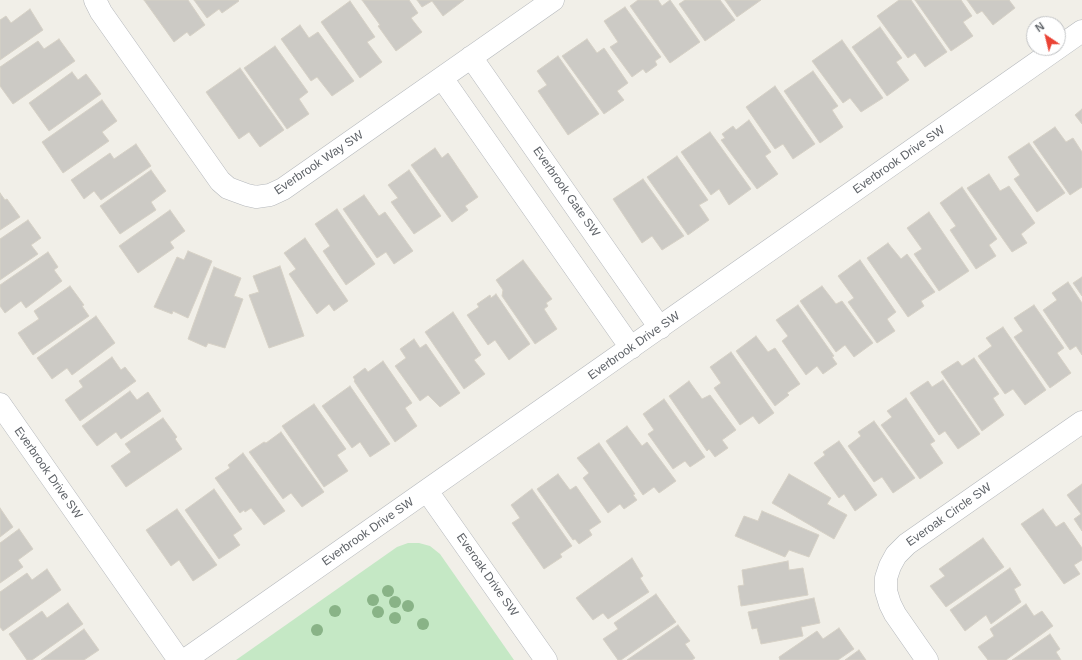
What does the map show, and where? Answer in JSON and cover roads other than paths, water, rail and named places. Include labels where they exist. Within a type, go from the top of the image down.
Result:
[{"type":"street","name":"Everbrook Way SW","points":[[95,0],[101,12],[220,181],[228,188],[247,196],[256,197],[270,195],[284,189],[553,0]]},
{"type":"street","name":"Everbrook Drive SW","points":[[185,660],[1082,32]]},
{"type":"street","name":"Everbrook Gate SW","points":[[471,57],[660,328]]},
{"type":"street","points":[[442,78],[631,348]]},
{"type":"street","name":"Everbrook Drive SW","points":[[0,404],[180,660]]},
{"type":"street","name":"Everoak Circle SW","points":[[927,660],[895,614],[886,591],[886,578],[896,555],[907,544],[1082,422]]},
{"type":"street","name":"Everoak Drive SW","points":[[427,491],[546,660]]}]
